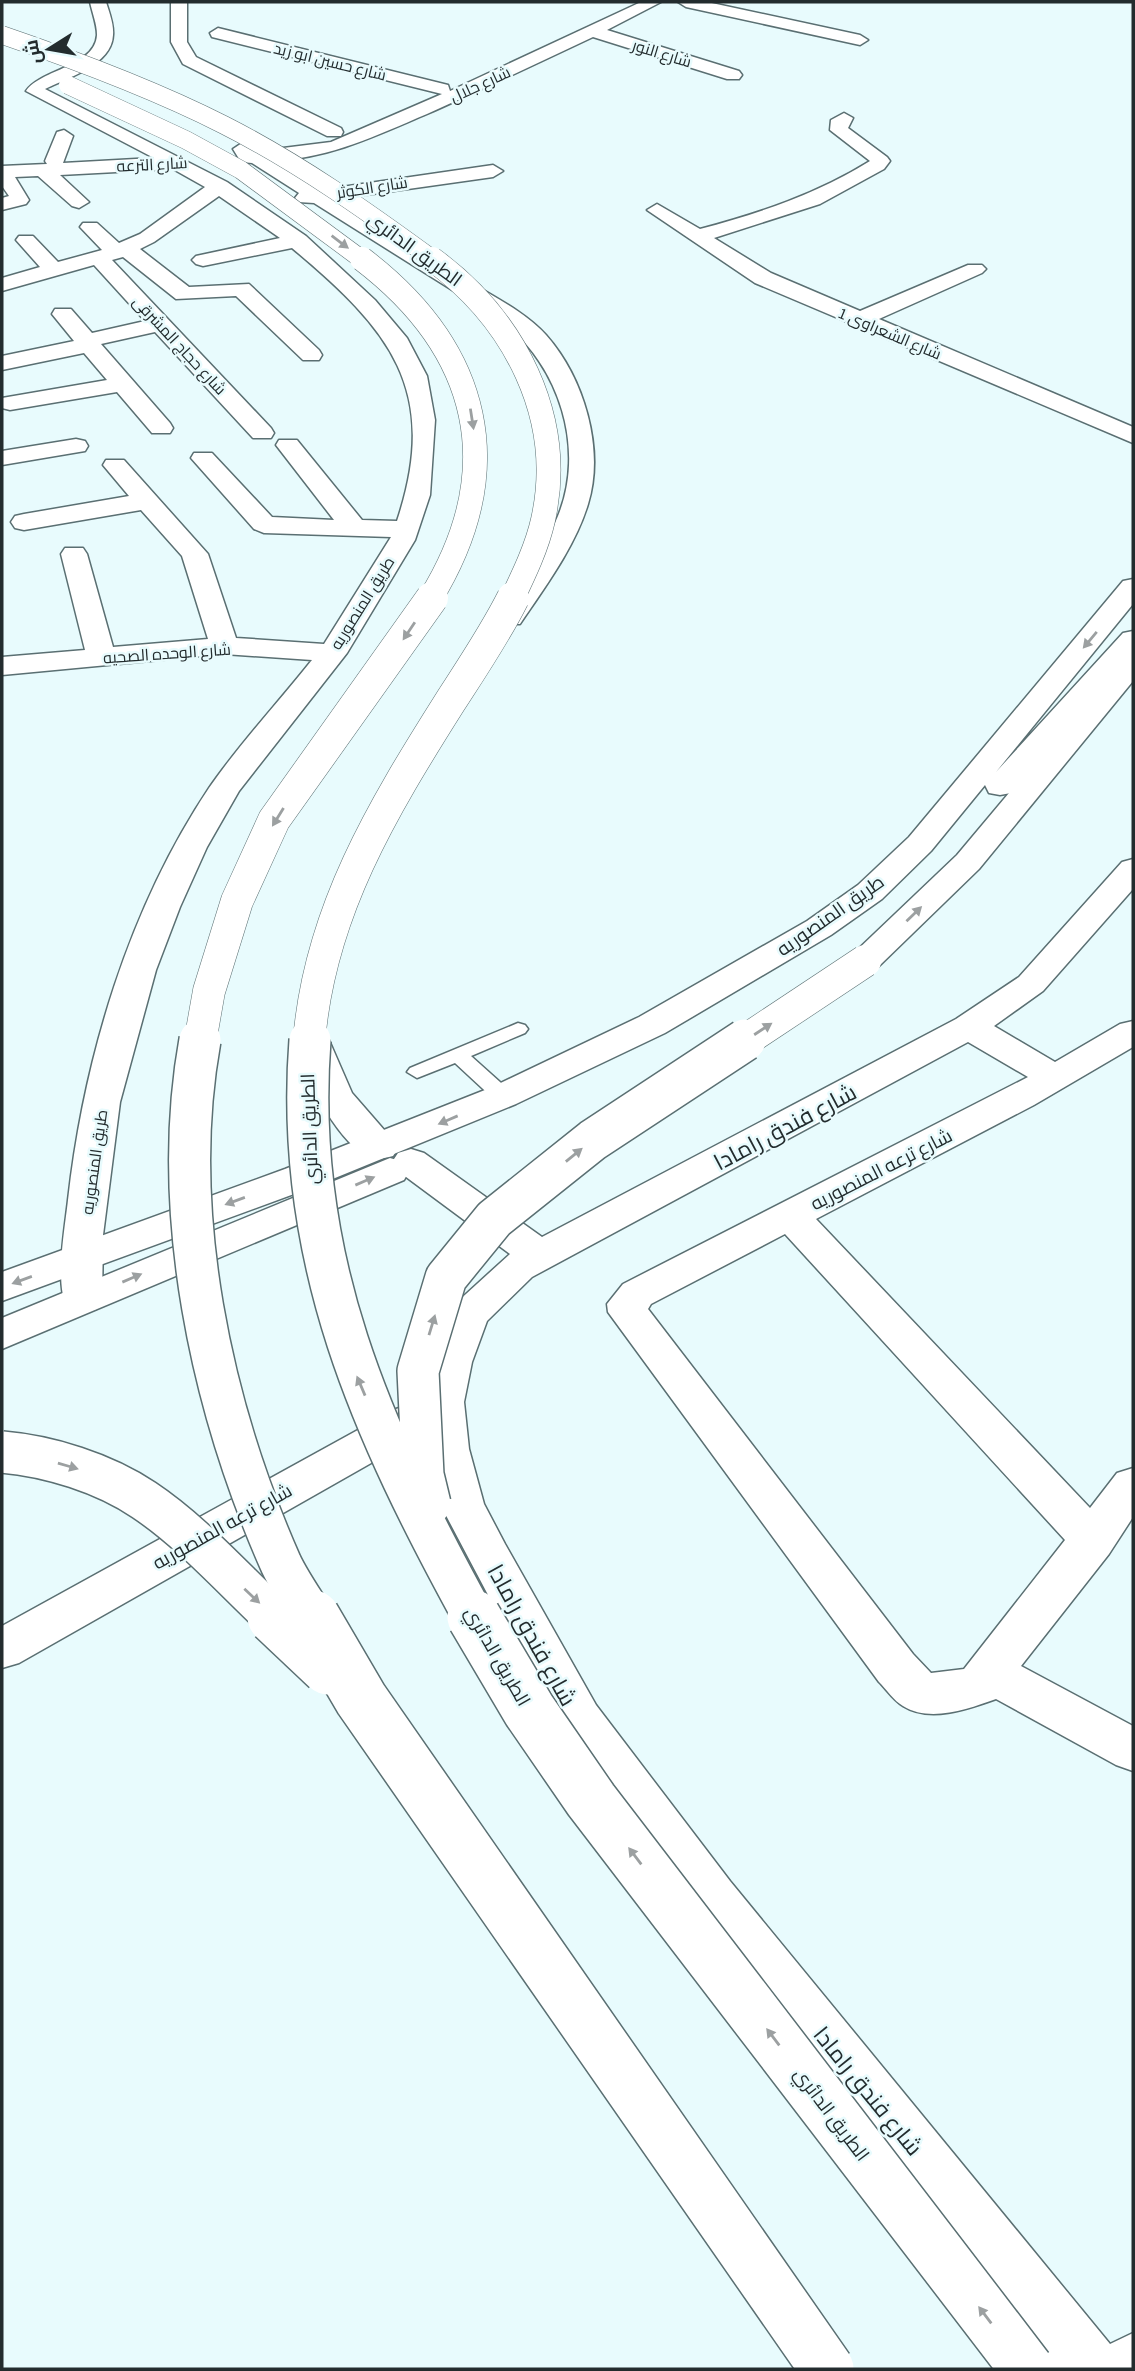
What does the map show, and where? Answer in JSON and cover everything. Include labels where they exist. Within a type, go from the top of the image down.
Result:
[{"type":"main road","name":"طريق المنصوريه","points":[[82,1299],[81,1258],[96,1132],[130,994],[175,878],[224,790],[332,653],[408,529],[422,459],[424,421],[419,384],[386,325],[299,240],[220,186],[35,91],[39,85],[86,62],[103,45],[106,37],[98,2]]},
{"type":"main road","points":[[179,2],[179,42],[190,60],[334,132]]},
{"type":"main road","points":[[686,2],[860,40]]},
{"type":"main road","name":"شارع جلال","points":[[295,149],[442,89],[522,51],[631,6],[657,9]]},
{"type":"main road","name":"شارع جلال","points":[[295,149],[337,146],[363,135],[591,31],[631,6]]},
{"type":"main road","name":"شارع النور","points":[[591,31],[733,75]]},
{"type":"main road","name":"شارع حسين ابو زيد","points":[[218,33],[442,89]]},
{"type":"main road","name":"الطريق الدائري","points":[[2,35],[180,104],[298,166],[442,266],[474,294],[500,324],[521,358],[537,393],[547,432],[549,473],[544,517],[529,564],[505,613],[377,819],[347,882],[324,952],[309,1027],[305,1106],[312,1196],[329,1287],[359,1382],[444,1561],[497,1656],[556,1750],[1027,2369]]},
{"type":"main road","points":[[522,51],[541,55]]},
{"type":"main road","name":"الطريق الدائري","points":[[2,58],[186,140],[241,170],[382,274],[413,303],[442,341],[461,377],[473,418],[476,464],[469,512],[455,552],[432,597],[274,820],[237,901],[209,991],[191,1090],[190,1193],[204,1320],[238,1448],[282,1565],[361,1699],[827,2369]]},
{"type":"main road","points":[[697,236],[799,206],[850,183],[877,165],[880,161],[877,157],[839,130],[838,124],[844,118]]},
{"type":"main road","points":[[64,136],[49,166],[79,202]]},
{"type":"main road","name":"شارع الترعه","points":[[2,172],[49,166],[295,149]]},
{"type":"main road","points":[[249,153],[510,317],[542,344],[573,406],[580,452],[576,503],[560,535],[418,767],[367,862],[313,1010],[312,1038],[318,1067],[332,1095],[353,1122],[540,1255]]},
{"type":"main road","name":"شارع الترعه","points":[[2,164],[49,166]]},
{"type":"main road","name":"شارع الكوثر","points":[[250,207],[493,171]]},
{"type":"main road","points":[[2,172],[19,196],[19,200],[2,204]]},
{"type":"main road","points":[[6,284],[113,252],[146,238],[220,186]]},
{"type":"main road","name":"شارع الشعراوى 1","points":[[657,210],[763,278],[1133,436]]},
{"type":"main road","points":[[90,227],[113,252],[184,294],[241,289],[311,355]]},
{"type":"main road","points":[[26,240],[54,270]]},
{"type":"main road","points":[[203,260],[299,240]]},
{"type":"main road","name":"شارع حجاج المشرقى","points":[[113,252],[160,324],[262,433]]},
{"type":"main road","points":[[859,320],[975,269]]},
{"type":"main road","points":[[353,290],[440,273]]},
{"type":"main road","points":[[6,284],[31,302]]},
{"type":"main road","points":[[63,314],[161,428]]},
{"type":"main road","points":[[2,363],[160,324]]},
{"type":"main road","points":[[10,403],[123,384]]},
{"type":"main road","points":[[288,445],[355,528]]},
{"type":"main road","points":[[2,458],[76,446]]},
{"type":"main road","points":[[203,458],[263,523],[287,529],[408,529]]},
{"type":"main road","points":[[115,465],[195,554],[224,646]]},
{"type":"main road","points":[[24,523],[148,501]]},
{"type":"main road","points":[[74,554],[101,657]]},
{"type":"main road","name":"طريق المنصوريه","points":[[512,1105],[720,988],[819,928],[870,892],[920,844],[1133,587]]},
{"type":"main road","name":"طريق المنصوريه","points":[[2,1334],[396,1154],[512,1105],[716,1012],[799,965],[861,923],[937,856],[1133,639]]},
{"type":"main road","name":"شارع الوحده الصحيه","points":[[2,666],[224,646],[332,653]]},
{"type":"main road","points":[[444,1561],[423,1475],[418,1371],[446,1278],[494,1219],[593,1140],[865,961],[968,862],[1133,663]]},
{"type":"main road","points":[[1055,1078],[970,1027],[1031,984],[1133,869]]},
{"type":"main road","name":"شارع فندق رامادا","points":[[970,1027],[873,1082],[518,1267],[469,1314],[451,1362],[443,1402],[447,1449],[463,1504],[579,1720],[712,1898],[1091,2369]]},
{"type":"main road","name":"شارع ترعه المنصوريه","points":[[989,1672],[979,1685],[943,1694],[919,1692],[911,1684],[896,1668],[628,1312],[627,1304],[638,1294],[1055,1078],[1133,1032]]},
{"type":"main road","name":"طريق المنصوريه","points":[[2,1287],[81,1258],[396,1154]]},
{"type":"main road","points":[[791,1216],[1093,1541]]},
{"type":"main road","name":"شارع ترعه المنصوريه","points":[[2,1649],[443,1402]]},
{"type":"main road","points":[[2,1451],[27,1454],[88,1472],[143,1499],[188,1536],[361,1699]]},
{"type":"main road","points":[[1133,1485],[1093,1541],[989,1672],[1133,1750]]},
{"type":"main road","points":[[1129,2369],[1133,2363]]},
{"type":"lane","points":[[417,1072],[518,1029]]},
{"type":"lane","points":[[457,1055],[512,1105]]}]
